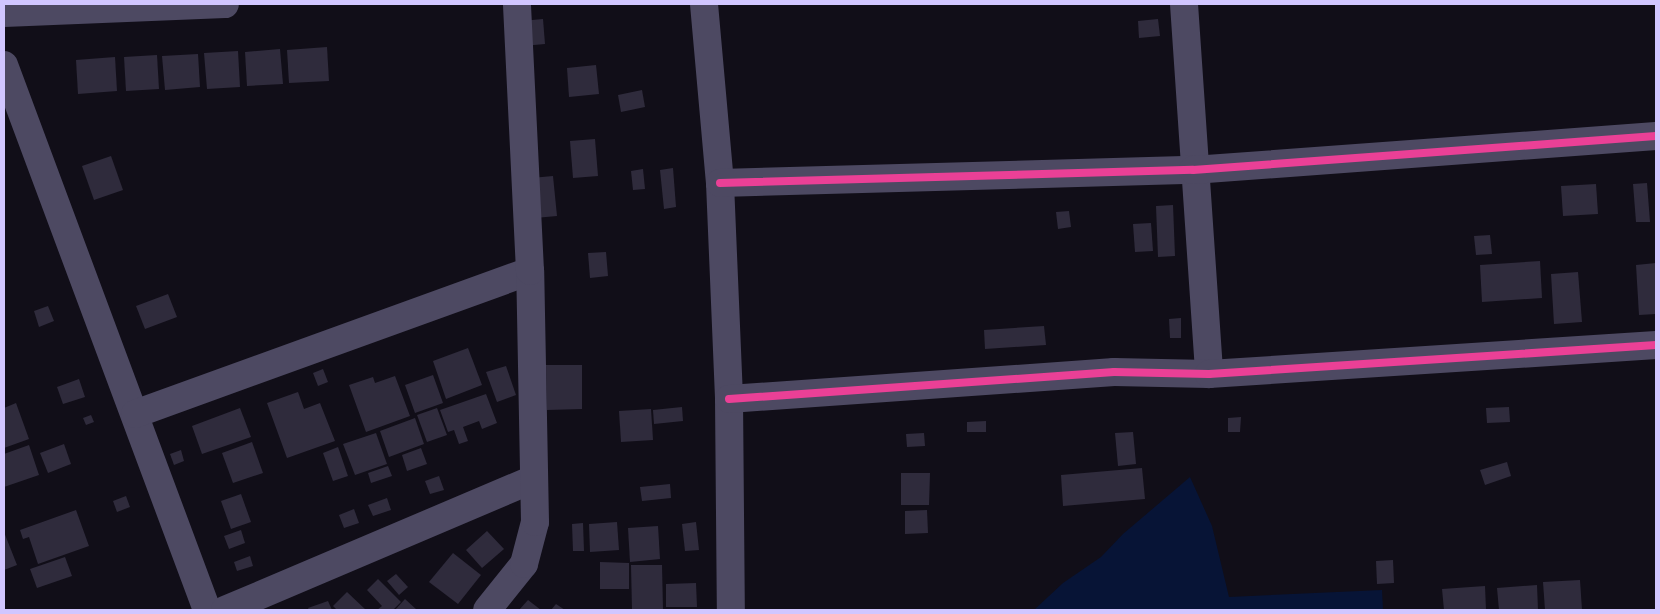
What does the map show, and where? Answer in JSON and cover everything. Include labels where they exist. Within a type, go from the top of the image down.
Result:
[{"type":"street","points":[[4,13],[225,4]]},
{"type":"street","points":[[486,610],[524,564],[535,522],[530,272],[517,4]]},
{"type":"street","points":[[704,4],[720,183],[729,399],[731,610]]},
{"type":"street","points":[[1184,4],[1193,170],[1209,374]]},
{"type":"street","points":[[4,65],[135,414],[206,610]]},
{"type":"street","points":[[720,183],[1193,170],[1656,136]]},
{"type":"street","points":[[135,414],[530,272]]},
{"type":"street","points":[[729,399],[1114,372],[1209,374],[1656,345]]},
{"type":"street","points":[[225,610],[533,479]]},
{"type":"water","points":[[1190,477],[1212,526],[1229,597],[1382,590],[1383,610],[1034,610],[1063,583],[1101,557],[1123,534]]},
{"type":"building","points":[[543,19],[545,44],[523,46],[521,21]]},
{"type":"building","points":[[1158,19],[1160,36],[1139,38],[1138,21]]},
{"type":"building","points":[[327,47],[329,81],[289,83],[287,50]]},
{"type":"building","points":[[280,49],[283,84],[247,86],[245,52]]},
{"type":"building","points":[[238,51],[240,87],[207,89],[204,53]]},
{"type":"building","points":[[198,54],[200,87],[165,90],[162,56]]},
{"type":"building","points":[[157,55],[159,89],[126,91],[124,57]]},
{"type":"building","points":[[115,57],[117,91],[78,94],[76,60]]},
{"type":"building","points":[[596,65],[599,94],[569,97],[567,68]]},
{"type":"building","points":[[642,90],[645,107],[621,112],[618,95]]},
{"type":"building","points":[[595,139],[598,176],[573,178],[570,141]]},
{"type":"building","points":[[111,156],[123,190],[94,200],[82,166]]},
{"type":"building","points":[[673,168],[676,207],[664,209],[660,170]]},
{"type":"building","points":[[643,169],[645,189],[633,190],[631,171]]},
{"type":"building","points":[[553,176],[557,216],[535,218],[531,178]]},
{"type":"building","points":[[1647,183],[1650,222],[1636,222],[1633,184]]},
{"type":"building","points":[[1596,184],[1598,214],[1563,216],[1561,186]]},
{"type":"building","points":[[1173,205],[1175,256],[1158,257],[1156,206]]},
{"type":"building","points":[[1069,211],[1071,227],[1058,229],[1056,212]]},
{"type":"building","points":[[1151,223],[1153,251],[1135,252],[1133,224]]},
{"type":"building","points":[[1490,235],[1492,254],[1476,255],[1474,236]]},
{"type":"building","points":[[606,252],[608,276],[590,278],[588,253]]},
{"type":"building","points":[[1540,261],[1542,298],[1482,302],[1480,265]]},
{"type":"building","points":[[1656,263],[1656,314],[1639,315],[1636,265]]},
{"type":"building","points":[[1578,272],[1582,322],[1554,324],[1551,274]]},
{"type":"building","points":[[168,294],[177,317],[145,329],[136,306]]},
{"type":"building","points":[[48,306],[54,321],[39,327],[34,311]]},
{"type":"building","points":[[1181,318],[1181,338],[1170,338],[1169,319]]},
{"type":"building","points":[[1044,326],[1046,345],[985,349],[984,330]]},
{"type":"building","points":[[468,348],[482,385],[446,399],[433,361]]},
{"type":"building","points":[[546,365],[582,365],[582,409],[547,410]]},
{"type":"building","points":[[506,366],[516,395],[497,402],[486,372]]},
{"type":"building","points":[[323,369],[328,382],[318,386],[313,373]]},
{"type":"building","points":[[433,375],[443,403],[415,413],[405,385]]},
{"type":"building","points":[[395,376],[410,416],[366,432],[349,385],[373,377],[375,383]]},
{"type":"building","points":[[79,379],[85,397],[63,404],[57,387]]},
{"type":"building","points":[[298,392],[304,409],[320,403],[335,441],[287,458],[267,403]]},
{"type":"building","points":[[486,394],[497,423],[482,429],[479,421],[463,427],[468,441],[459,444],[454,430],[448,432],[440,410]]},
{"type":"building","points":[[16,403],[29,439],[4,448],[4,408]]},
{"type":"building","points":[[682,407],[683,421],[654,424],[653,410]]},
{"type":"building","points":[[1509,407],[1510,422],[1487,423],[1486,408]]},
{"type":"building","points":[[240,408],[251,437],[202,454],[192,426]]},
{"type":"building","points":[[437,408],[447,435],[427,442],[417,415]]},
{"type":"building","points":[[651,409],[653,440],[621,442],[619,411]]},
{"type":"building","points":[[91,415],[94,422],[86,425],[83,418]]},
{"type":"building","points":[[1241,417],[1240,432],[1228,432],[1228,418]]},
{"type":"building","points":[[415,418],[424,444],[389,457],[380,431]]},
{"type":"building","points":[[986,421],[986,432],[967,432],[967,422]]},
{"type":"building","points":[[1133,432],[1136,464],[1118,466],[1115,433]]},
{"type":"building","points":[[376,433],[387,464],[355,475],[343,444]]},
{"type":"building","points":[[924,433],[925,446],[907,447],[906,434]]},
{"type":"building","points":[[252,442],[263,473],[233,483],[222,453]]},
{"type":"building","points":[[64,444],[71,464],[48,473],[40,453]]},
{"type":"building","points":[[29,445],[39,475],[4,487],[4,454]]},
{"type":"building","points":[[338,447],[348,476],[333,481],[323,453]]},
{"type":"building","points":[[421,448],[427,464],[407,471],[402,455]]},
{"type":"building","points":[[181,450],[184,461],[174,465],[170,454]]},
{"type":"building","points":[[1507,462],[1511,476],[1485,485],[1480,470]]},
{"type":"building","points":[[388,466],[392,476],[371,483],[368,473]]},
{"type":"building","points":[[1142,468],[1145,499],[1063,506],[1061,475]]},
{"type":"building","points":[[901,473],[930,473],[929,505],[901,505]]},
{"type":"building","points":[[439,476],[444,490],[430,494],[425,481]]},
{"type":"building","points":[[670,484],[671,498],[642,501],[640,487]]},
{"type":"building","points":[[241,494],[251,522],[231,529],[221,501]]},
{"type":"building","points":[[126,496],[130,507],[117,512],[113,501]]},
{"type":"building","points":[[387,498],[391,510],[373,516],[368,505]]},
{"type":"building","points":[[354,509],[359,523],[344,528],[339,515]]},
{"type":"building","points":[[76,510],[89,546],[38,564],[29,537],[23,539],[20,530]]},
{"type":"building","points":[[927,510],[928,533],[905,534],[905,511]]},
{"type":"building","points":[[617,522],[619,550],[590,552],[589,524]]},
{"type":"building","points":[[696,522],[699,550],[685,551],[682,524]]},
{"type":"building","points":[[583,523],[584,551],[573,551],[572,524]]},
{"type":"building","points":[[658,526],[660,559],[630,562],[628,528]]},
{"type":"building","points":[[241,530],[245,543],[229,549],[224,536]]},
{"type":"building","points":[[487,531],[504,549],[482,568],[466,550]]},
{"type":"building","points":[[4,532],[17,565],[4,570]]},
{"type":"building","points":[[453,553],[481,575],[458,604],[429,582]]},
{"type":"building","points":[[250,556],[253,566],[237,571],[234,562]]},
{"type":"building","points":[[65,557],[72,576],[37,588],[30,569]]},
{"type":"building","points":[[1393,560],[1394,583],[1377,584],[1376,561]]},
{"type":"building","points":[[600,562],[629,563],[629,589],[600,589]]},
{"type":"building","points":[[631,565],[662,565],[663,610],[632,610]]},
{"type":"building","points":[[396,574],[408,587],[399,595],[387,581]]},
{"type":"building","points":[[378,579],[401,602],[393,610],[377,610],[382,606],[367,590]]},
{"type":"building","points":[[1580,580],[1582,610],[1545,610],[1543,582]]},
{"type":"building","points":[[696,583],[697,607],[666,607],[666,584]]},
{"type":"building","points":[[1537,585],[1538,610],[1499,610],[1497,588]]},
{"type":"building","points":[[1485,586],[1486,610],[1444,610],[1442,589]]},
{"type":"building","points":[[347,592],[366,610],[337,610],[333,606]]},
{"type":"building","points":[[405,599],[417,610],[395,610]]},
{"type":"building","points":[[528,600],[541,610],[519,610]]},
{"type":"building","points":[[328,601],[332,610],[309,610],[308,608]]},
{"type":"building","points":[[556,604],[565,610],[551,610]]},
{"type":"cycle path","points":[[720,183],[1193,170],[1656,136]]},
{"type":"cycle path","points":[[729,399],[1114,372],[1209,374],[1656,345]]}]
